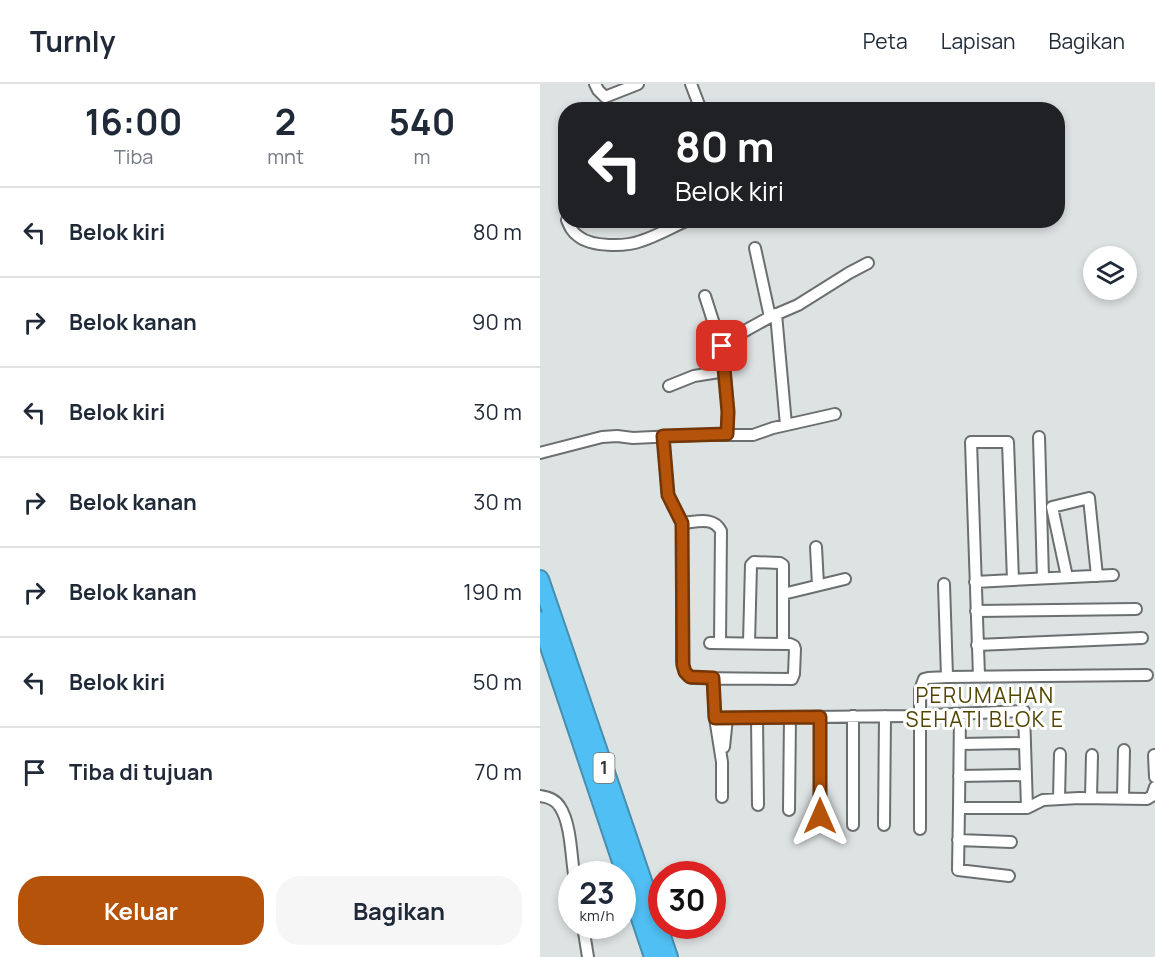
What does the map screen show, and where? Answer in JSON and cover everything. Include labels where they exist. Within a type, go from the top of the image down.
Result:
[{"type":"highway","name":"1","points":[[540,579],[669,957]]},
{"type":"highway","name":"1","points":[[540,620],[653,957]]},
{"type":"street","points":[[595,84],[605,97],[638,84]]},
{"type":"street","points":[[691,84],[698,102]]},
{"type":"street","points":[[571,228],[579,237],[590,242],[626,245],[640,242],[671,228]]},
{"type":"street","points":[[754,248],[773,316],[786,425]]},
{"type":"street","points":[[722,346],[741,333],[798,305],[868,263]]},
{"type":"street","points":[[705,296],[722,346],[728,412],[727,434]]},
{"type":"street","points":[[669,386],[694,376],[725,371]]},
{"type":"street","points":[[540,453],[602,437],[753,435],[834,414]]},
{"type":"street","points":[[663,436],[668,495],[682,523],[683,665],[685,672],[690,677],[792,679],[795,649],[790,644],[715,643],[721,531],[717,524],[710,521],[682,523]]},
{"type":"street","points":[[1040,437],[1047,508],[1043,578]]},
{"type":"street","points":[[979,676],[971,442],[1008,442],[1013,580]]},
{"type":"street","points":[[1047,508],[1089,498],[1097,576]]},
{"type":"street","points":[[1047,508],[1067,577]]},
{"type":"street","points":[[816,547],[818,585]]},
{"type":"street","points":[[749,643],[752,563],[754,562],[782,563],[783,644]]},
{"type":"street","points":[[975,582],[1113,575]]},
{"type":"street","points":[[783,594],[846,579]]},
{"type":"street","points":[[944,584],[947,677]]},
{"type":"street","points":[[976,611],[1136,609]]},
{"type":"street","points":[[978,645],[1142,638]]},
{"type":"street","points":[[920,829],[920,690],[924,679],[979,676],[1147,675]]},
{"type":"street","points":[[713,678],[715,718],[722,762]]},
{"type":"street","points":[[715,718],[885,716],[1024,711],[1027,808]]},
{"type":"street","points":[[960,714],[959,870],[1009,876]]},
{"type":"street","points":[[853,716],[853,825]]},
{"type":"street","points":[[884,825],[885,716]]},
{"type":"street","points":[[757,717],[758,805]]},
{"type":"street","points":[[789,810],[790,717]]},
{"type":"street","points":[[820,717],[820,816]]},
{"type":"street","points":[[722,796],[722,762],[727,718]]},
{"type":"street","points":[[960,744],[1025,743]]},
{"type":"street","points":[[1122,798],[1124,750]]},
{"type":"street","points":[[1059,799],[1060,754]]},
{"type":"street","points":[[1091,798],[1092,755]]},
{"type":"street","points":[[1154,755],[1155,777]]},
{"type":"street","points":[[959,776],[1026,775]]},
{"type":"street","points":[[959,808],[1027,808],[1042,800],[1059,799],[1147,799],[1152,796],[1155,787]]},
{"type":"street","points":[[540,796],[560,806],[566,821],[572,861]]},
{"type":"street","points":[[958,840],[1011,842]]},
{"type":"street","points":[[585,939],[588,957]]},
{"type":"district","name":"PERUMAHAN SEHATI BLOK E","points":[[985,708]]},
{"type":"route","points":[[722,346],[726,376],[727,434],[663,436],[668,495],[682,523],[682,661],[686,675],[713,678],[715,718],[820,717],[820,816]]}]
